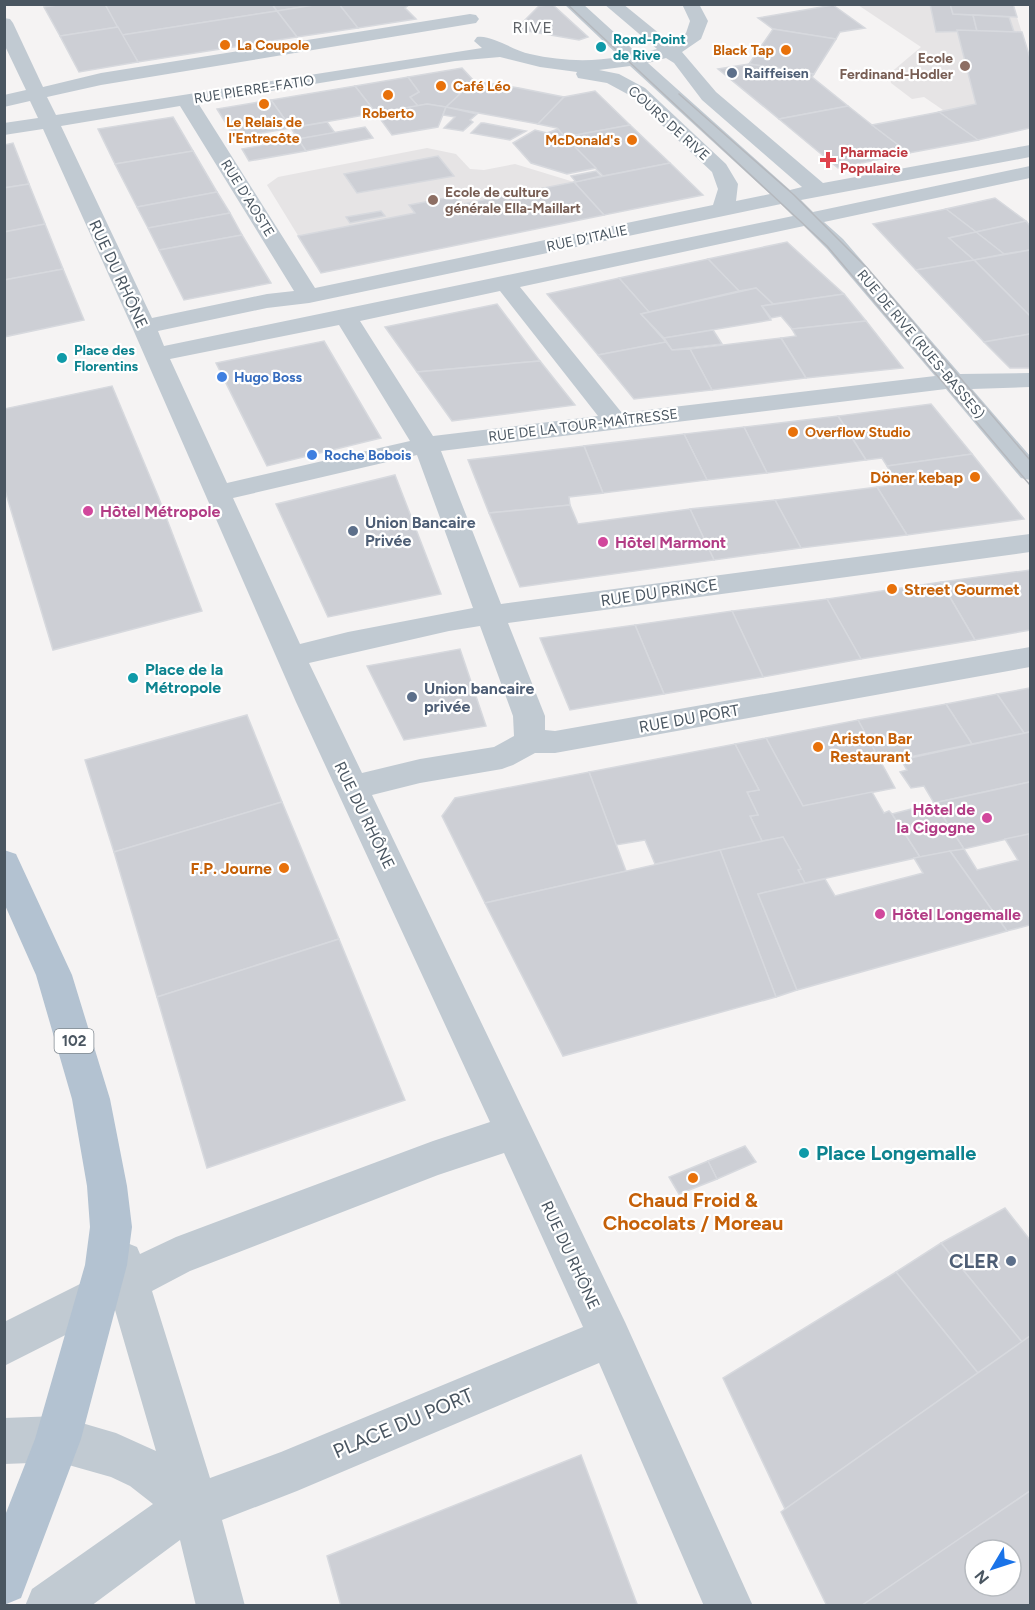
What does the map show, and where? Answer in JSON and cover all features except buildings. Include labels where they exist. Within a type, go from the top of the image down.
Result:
[{"type":"main road","name":"102","points":[[4,863],[54,975],[91,1099],[107,1186],[111,1227],[106,1265],[112,1291],[4,1581]]},
{"type":"street","name":"RUE DE RIVE (RUES-BASSES)","points":[[572,4],[786,197],[859,270],[1030,472]]},
{"type":"street","points":[[612,4],[650,37],[676,48]]},
{"type":"street","points":[[640,4],[666,26],[680,59],[709,96],[819,191],[809,219]]},
{"type":"street","points":[[475,12],[476,34],[503,51],[537,61],[580,66],[636,61],[676,48],[694,35],[698,28],[699,20],[690,4]]},
{"type":"street","name":"RUE PIERRE-FATIO","points":[[4,129],[101,79],[475,12]]},
{"type":"street","name":"RUE DU RHÔNE","points":[[4,23],[144,327],[351,788],[419,926],[610,1337],[729,1605]]},
{"type":"street","points":[[458,37],[435,48],[129,99],[42,108],[114,89],[425,38],[458,37]]},
{"type":"street","name":"RUE PIERRE-FATIO","points":[[4,101],[42,108],[186,100],[443,58],[503,51]]},
{"type":"street","name":"COURS DE RIVE","points":[[537,61],[612,78],[638,92],[727,178],[730,188],[721,211]]},
{"type":"street","name":"RUE D'AOSTE","points":[[186,100],[309,296]]},
{"type":"street","name":"RUE D'ITALIE","points":[[144,327],[267,301],[309,296],[786,197],[1030,151]]},
{"type":"street","name":"RUE D'ITALIE","points":[[156,355],[1030,172]]},
{"type":"street","points":[[505,283],[615,421]]},
{"type":"street","points":[[346,317],[426,445],[529,716],[531,741]]},
{"type":"street","name":"RUE DE LA TOUR-MAÎTRESSE","points":[[218,493],[426,445],[953,381],[1030,380]]},
{"type":"street","name":"RUE DU PRINCE","points":[[291,657],[449,621],[1030,543]]},
{"type":"street","name":"RUE DU PORT","points":[[351,788],[420,771],[502,757],[531,741],[555,742],[1030,657]]},
{"type":"street","points":[[4,1345],[112,1291],[148,1269],[210,1243],[513,1132]]},
{"type":"street","points":[[112,1291],[196,1509],[221,1605]]},
{"type":"street","name":"PLACE DU PORT","points":[[49,1605],[161,1525],[610,1337]]},
{"type":"street","points":[[4,1441],[58,1439],[116,1456],[146,1470],[196,1509]]},
{"type":"shaded area","name":"Ecole Ferdinand-Hodler","points":[[858,5],[1013,5],[1030,58],[1030,128],[978,140],[939,112],[943,110],[924,97],[912,99],[891,83],[889,74],[921,47]]},
{"type":"shaded area","name":"Ecole de culture générale Ella-Maillart","points":[[427,148],[456,154],[470,169],[484,170],[515,164],[574,182],[604,215],[321,273],[267,185],[278,177]]},
{"type":"tram line","points":[[567,4],[827,246],[1030,485]]},
{"type":"tram line","points":[[679,94],[794,195],[867,268],[1030,460]]},
{"type":"place","name":"La Coupole","points":[[225,45]]},
{"type":"place","name":"Rond-Point de Rive","points":[[601,47]]},
{"type":"place","name":"Black Tap","points":[[786,50]]},
{"type":"place","name":"Ecole Ferdinand-Hodler","points":[[965,66]]},
{"type":"place","name":"Raiffeisen","points":[[732,73]]},
{"type":"place","name":"Café Léo","points":[[441,86]]},
{"type":"place","name":"Roberto","points":[[388,95]]},
{"type":"place","name":"Le Relais de l'Entrecôte","points":[[264,104]]},
{"type":"place","name":"McDonald's","points":[[632,140]]},
{"type":"place","name":"Pharmacie Populaire","points":[[828,160]]},
{"type":"place","name":"Ecole de culture générale Ella-Maillart","points":[[433,200]]},
{"type":"place","name":"Place des Florentins","points":[[62,358]]},
{"type":"place","name":"Hugo Boss","points":[[222,377]]},
{"type":"place","name":"Overflow Studio","points":[[793,432]]},
{"type":"place","name":"Roche Bobois","points":[[312,455]]},
{"type":"place","name":"Döner kebap","points":[[975,477]]},
{"type":"place","name":"Hôtel Métropole","points":[[88,511]]},
{"type":"place","name":"Union Bancaire Privée","points":[[353,531]]},
{"type":"place","name":"Hôtel Marmont","points":[[603,542]]},
{"type":"place","name":"Street Gourmet","points":[[892,589]]},
{"type":"place","name":"Place de la Métropole","points":[[133,678]]},
{"type":"place","name":"Union bancaire privée","points":[[412,697]]},
{"type":"place","name":"Ariston Bar Restaurant","points":[[818,747]]},
{"type":"place","name":"Hôtel de la Cigogne","points":[[987,818]]},
{"type":"place","name":"F.P. Journe","points":[[284,868]]},
{"type":"place","name":"Hôtel Longemalle","points":[[880,914]]},
{"type":"place","name":"Place Longemalle","points":[[804,1153]]},
{"type":"place","name":"Chaud Froid & Chocolats / Moreau","points":[[693,1178]]},
{"type":"place","name":"CLER","points":[[1011,1261]]},
{"type":"district","name":"RIVE","points":[[533,27]]}]
